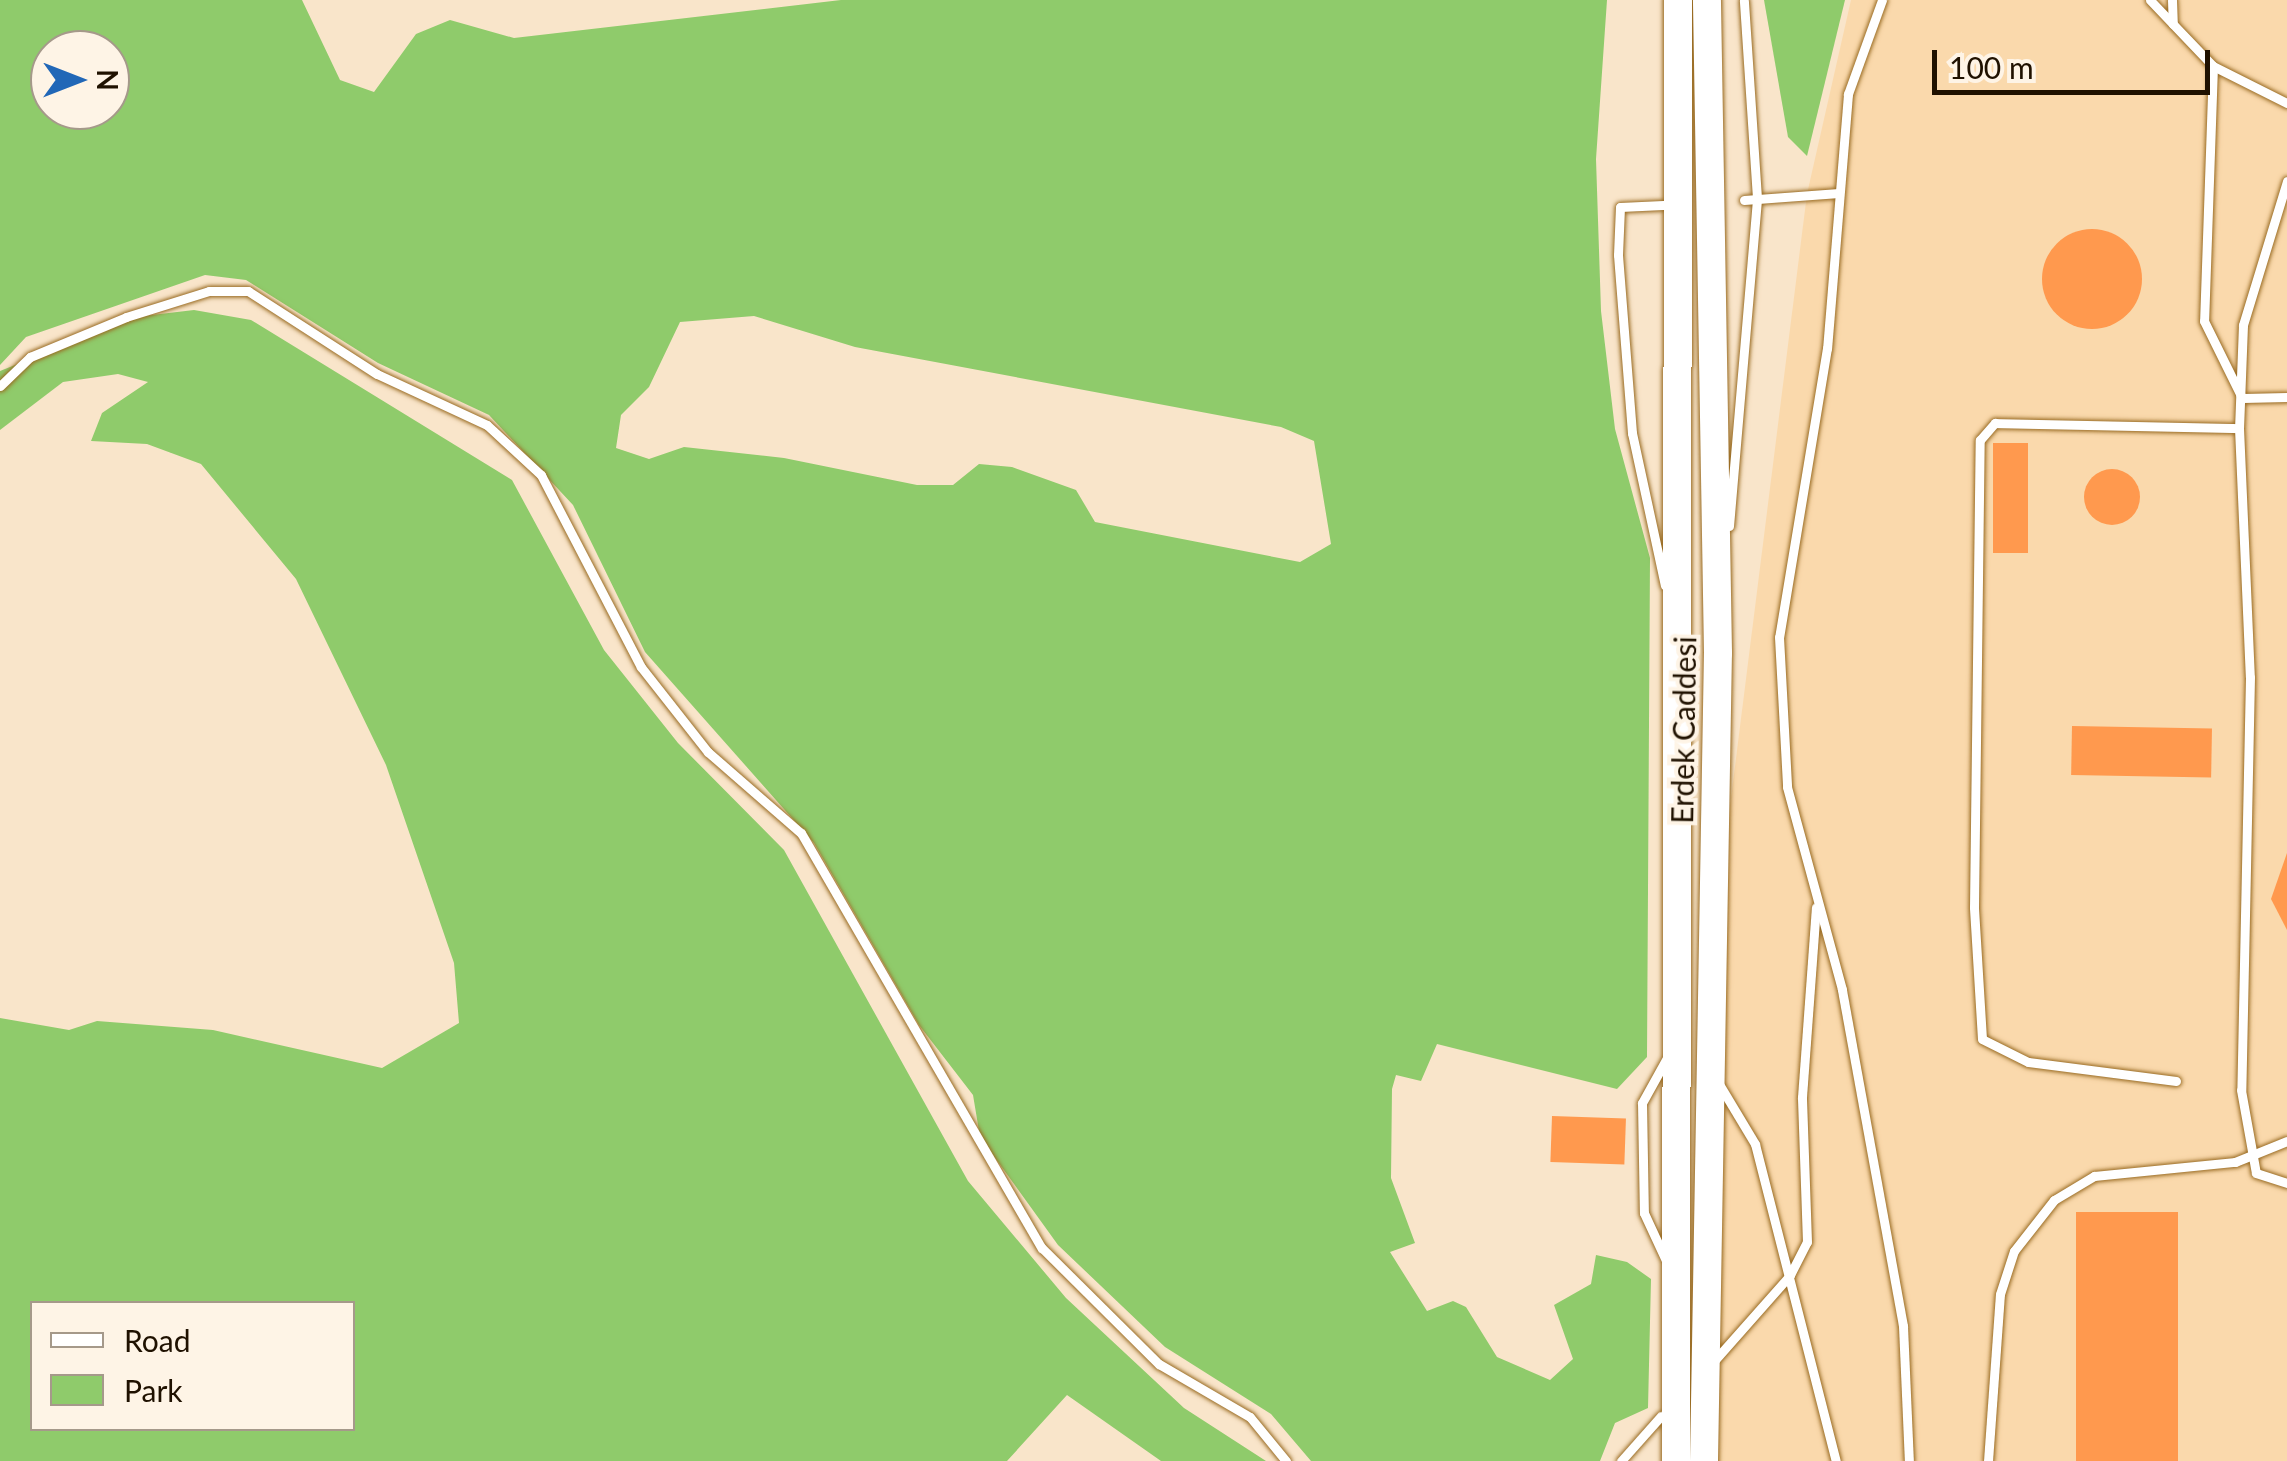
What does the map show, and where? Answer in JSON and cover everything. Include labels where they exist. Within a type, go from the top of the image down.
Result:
[{"type":"main road","name":"Erdek Caddesi","points":[[1676,1461],[1682,1039],[1678,0]]},
{"type":"main road","name":"Erdek Caddesi","points":[[1704,1461],[1718,653],[1707,0]]},
{"type":"lane","points":[[1718,653],[1757,198],[1744,0]]},
{"type":"lane","points":[[1882,0],[1848,94],[1826,348],[1779,638],[1787,787],[1842,990],[1904,1326],[1909,1461]]},
{"type":"lane","points":[[2150,0],[2213,66],[2287,103]]},
{"type":"lane","points":[[2172,0],[2173,24]]},
{"type":"lane","points":[[2213,66],[2204,321],[2242,398]]},
{"type":"lane","points":[[2287,181],[2242,325],[2238,428],[2250,678],[2241,1090],[2256,1173],[2287,1183]]},
{"type":"lane","points":[[1744,200],[1839,193]]},
{"type":"lane","points":[[1663,205],[1620,206],[1632,432],[1682,661]]},
{"type":"lane","points":[[0,386],[30,357],[126,317],[209,291],[248,291],[377,374],[487,425],[541,475],[641,667],[708,752],[801,833],[1042,1248],[1159,1364],[1250,1416],[1286,1461]]},
{"type":"lane","points":[[2242,398],[2287,397]]},
{"type":"lane","points":[[2176,1081],[2028,1062],[1982,1039],[1974,907],[1980,440],[1995,423],[2238,428]]},
{"type":"lane","points":[[1714,1361],[1790,1275],[1810,1208],[1802,1097],[1816,902]]},
{"type":"lane","points":[[1678,1280],[1644,1213],[1642,1102],[1682,1039],[1710,1074],[1755,1144],[1836,1461]]},
{"type":"lane","points":[[1988,1461],[2000,1294],[2014,1251],[2054,1200],[2094,1176],[2250,1154],[2287,1141]]},
{"type":"lane","points":[[1621,1461],[1661,1416]]},
{"type":"shaded area","points":[[1851,0],[2287,0],[2287,1461],[1718,1461],[1726,838],[1807,194]]},
{"type":"green space","points":[[0,0],[302,0],[340,80],[374,92],[416,34],[450,20],[514,38],[841,0],[1607,0],[1596,159],[1601,311],[1615,429],[1650,558],[1647,1057],[1617,1089],[1437,1044],[1421,1081],[1396,1075],[1392,1089],[1391,1178],[1415,1243],[1390,1252],[1427,1311],[1453,1301],[1466,1307],[1497,1357],[1550,1380],[1573,1359],[1554,1305],[1591,1284],[1596,1255],[1627,1262],[1651,1279],[1648,1408],[1615,1423],[1600,1461],[1311,1461],[1271,1414],[1165,1347],[1058,1245],[980,1137],[973,1095],[919,1025],[814,843],[645,652],[573,505],[489,415],[378,363],[246,280],[205,275],[26,337],[0,365]],"holes":[[[754,316],[855,347],[1281,427],[1314,441],[1331,544],[1300,562],[1095,522],[1076,490],[1012,467],[979,464],[953,485],[917,485],[784,458],[684,447],[649,459],[616,448],[621,415],[649,387],[680,322]]]},
{"type":"green space","points":[[1764,0],[1845,0],[1807,156],[1788,137]]},
{"type":"green space","points":[[194,310],[251,320],[512,480],[604,650],[678,743],[784,850],[968,1181],[1066,1298],[1184,1408],[1266,1461],[1161,1461],[1067,1395],[1007,1461],[0,1461],[0,1018],[69,1030],[97,1021],[213,1030],[382,1068],[459,1023],[454,963],[386,765],[296,579],[201,464],[147,444],[91,441],[102,413],[148,382],[118,374],[63,382],[0,430],[0,371],[135,317]]},
{"type":"building","points":[[2092,229],[2111,233],[2127,244],[2138,260],[2142,279],[2138,298],[2127,314],[2111,325],[2092,329],[2073,325],[2057,314],[2046,298],[2042,279],[2046,260],[2057,244],[2073,233]]},
{"type":"building","points":[[1993,443],[2028,443],[2028,553],[1993,553]]},
{"type":"building","points":[[2112,469],[2132,477],[2140,497],[2132,517],[2112,525],[2092,517],[2084,497],[2092,477]]},
{"type":"building","points":[[2072,726],[2212,728],[2211,777],[2071,775]]},
{"type":"building","points":[[2287,853],[2287,930],[2271,899]]},
{"type":"building","points":[[1552,1116],[1626,1119],[1624,1165],[1550,1162]]},
{"type":"building","points":[[2076,1212],[2178,1212],[2178,1461],[2076,1461]]}]
